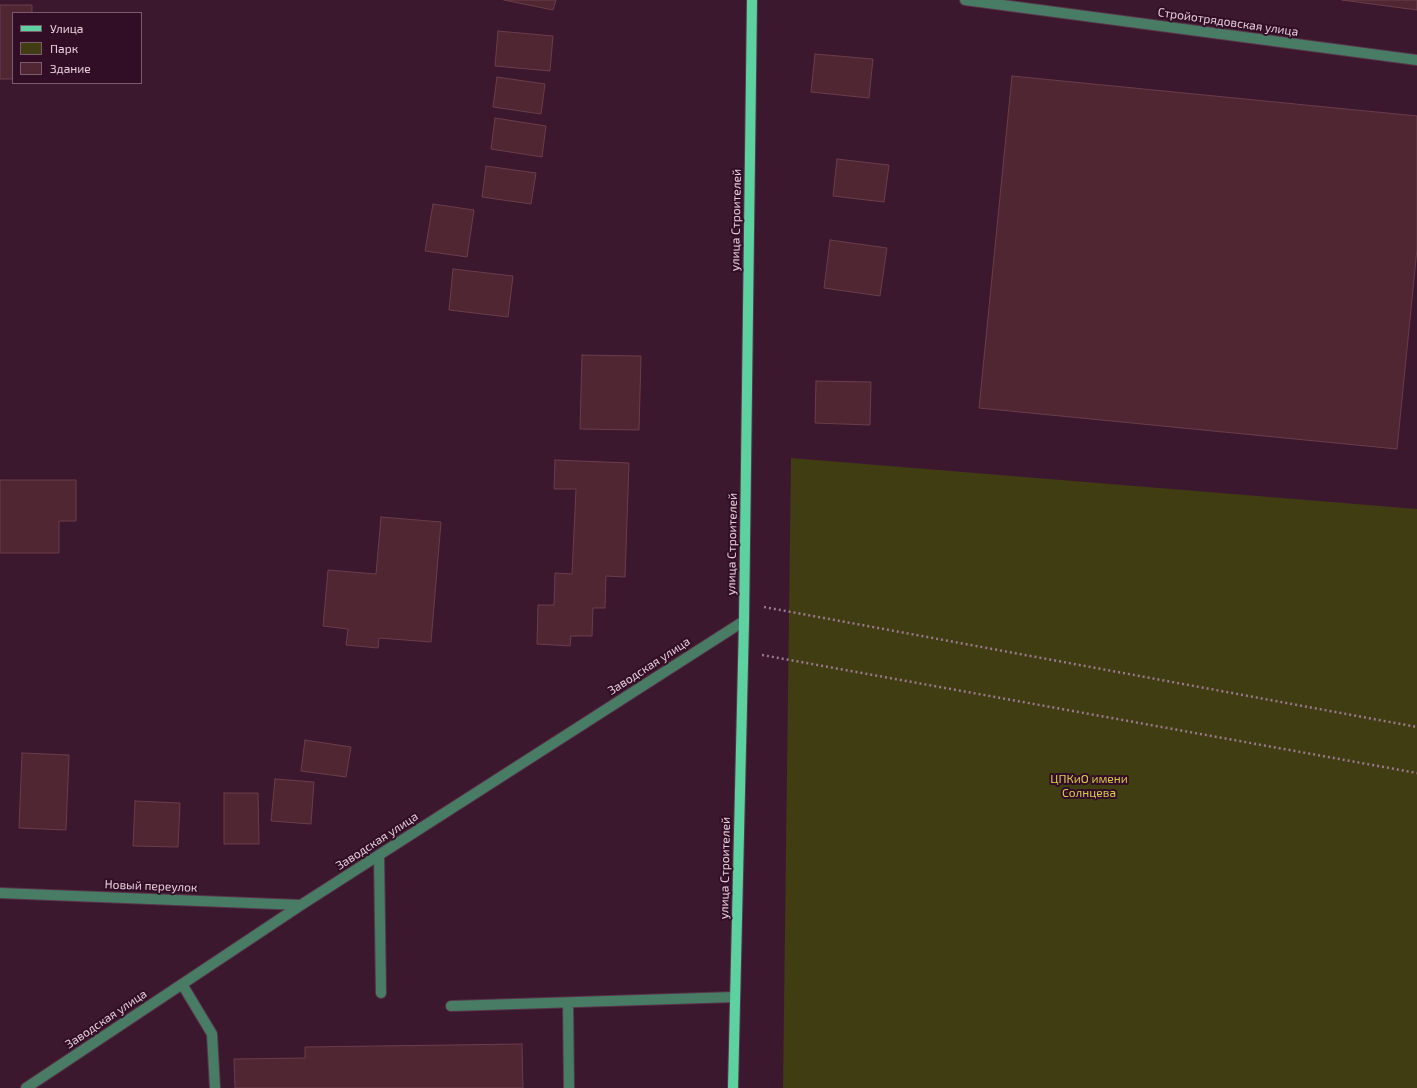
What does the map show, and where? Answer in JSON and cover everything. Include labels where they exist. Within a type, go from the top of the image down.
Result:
[{"type":"main road","name":"улица Строителей","points":[[733,1088],[744,621],[752,0]]},
{"type":"street","name":"Стройотрядовская улица","points":[[965,0],[1014,3],[1417,60]]},
{"type":"street","name":"Заводская улица","points":[[26,1088],[301,905],[744,621]]},
{"type":"street","points":[[379,856],[381,993]]},
{"type":"street","name":"Новый переулок","points":[[0,893],[301,905]]},
{"type":"street","points":[[182,984],[212,1034],[215,1088]]},
{"type":"street","points":[[451,1006],[735,997]]},
{"type":"street","points":[[568,1003],[568,1088]]},
{"type":"path","points":[[764,607],[1417,728]]},
{"type":"path","points":[[762,655],[1417,773]]},
{"type":"green space","name":"ЦПКиО имени Солнцева","points":[[791,458],[1417,509],[1417,1088],[783,1088]]},
{"type":"building","points":[[504,0],[556,0],[553,10]]},
{"type":"building","points":[[1342,0],[1417,0],[1417,10]]},
{"type":"building","points":[[0,5],[32,5],[32,12],[12,12],[12,79],[0,79]]},
{"type":"building","points":[[498,31],[553,36],[550,71],[495,66]]},
{"type":"building","points":[[815,54],[873,59],[869,98],[811,92]]},
{"type":"building","points":[[1012,76],[1417,116],[1417,249],[1397,449],[979,408]]},
{"type":"building","points":[[497,77],[545,84],[541,114],[493,107]]},
{"type":"building","points":[[495,118],[546,126],[542,157],[491,149]]},
{"type":"building","points":[[837,159],[889,165],[884,202],[833,196]]},
{"type":"building","points":[[486,166],[536,173],[531,204],[482,197]]},
{"type":"building","points":[[433,204],[474,210],[467,257],[425,251]]},
{"type":"building","points":[[830,240],[887,248],[880,296],[824,288]]},
{"type":"building","points":[[453,269],[513,276],[508,317],[449,310]]},
{"type":"building","points":[[582,355],[641,356],[639,430],[580,429]]},
{"type":"building","points":[[816,381],[871,382],[870,425],[815,423]]},
{"type":"building","points":[[555,460],[629,463],[625,577],[606,576],[605,608],[593,608],[592,636],[571,636],[570,646],[537,644],[538,605],[554,605],[555,573],[572,574],[576,489],[554,489]]},
{"type":"building","points":[[0,480],[76,480],[76,521],[59,521],[59,553],[0,553]]},
{"type":"building","points":[[381,517],[441,522],[431,642],[379,638],[378,648],[346,645],[348,629],[323,626],[328,570],[376,574]]},
{"type":"building","points":[[305,740],[351,747],[346,777],[301,771]]},
{"type":"building","points":[[22,753],[69,755],[66,830],[19,828]]},
{"type":"building","points":[[275,779],[314,782],[311,824],[271,821]]},
{"type":"building","points":[[224,793],[258,793],[259,844],[224,844]]},
{"type":"building","points":[[135,801],[180,803],[178,847],[133,846]]},
{"type":"building","points":[[522,1044],[523,1088],[235,1088],[234,1059],[305,1058],[305,1047]]}]
